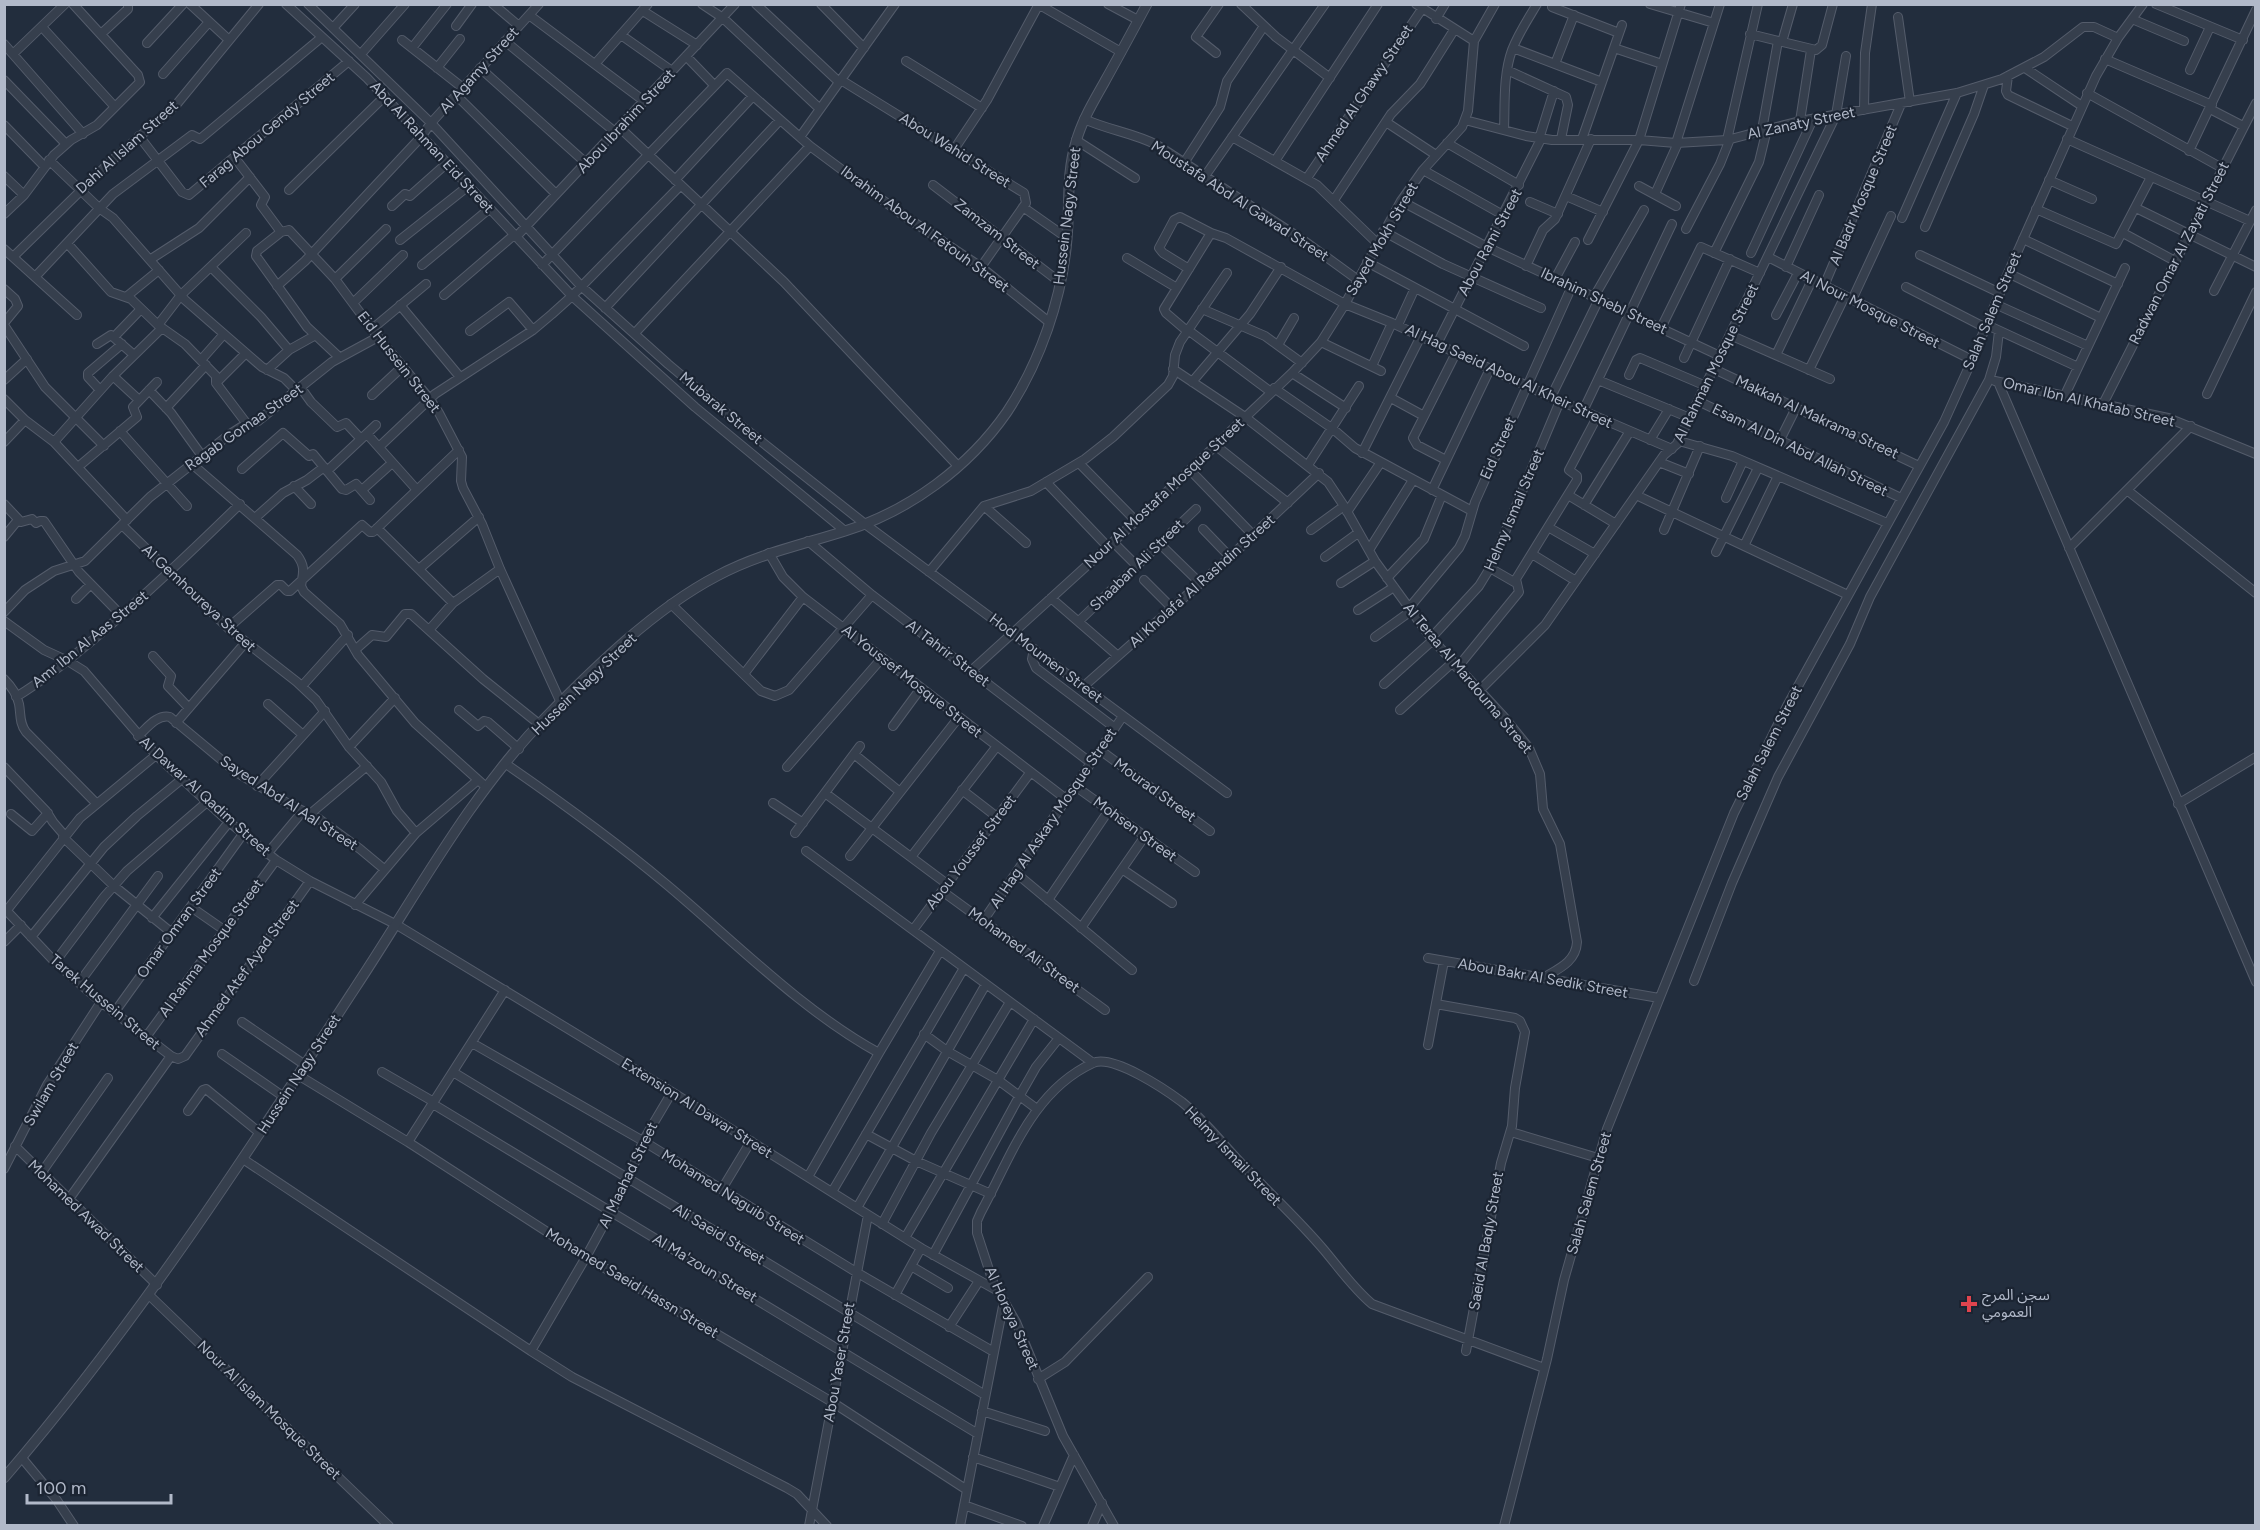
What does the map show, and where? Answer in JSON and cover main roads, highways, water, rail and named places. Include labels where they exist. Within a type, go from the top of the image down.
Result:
[{"type":"place","name":"سجن المرج العمومي","points":[[1969,1304]]}]
